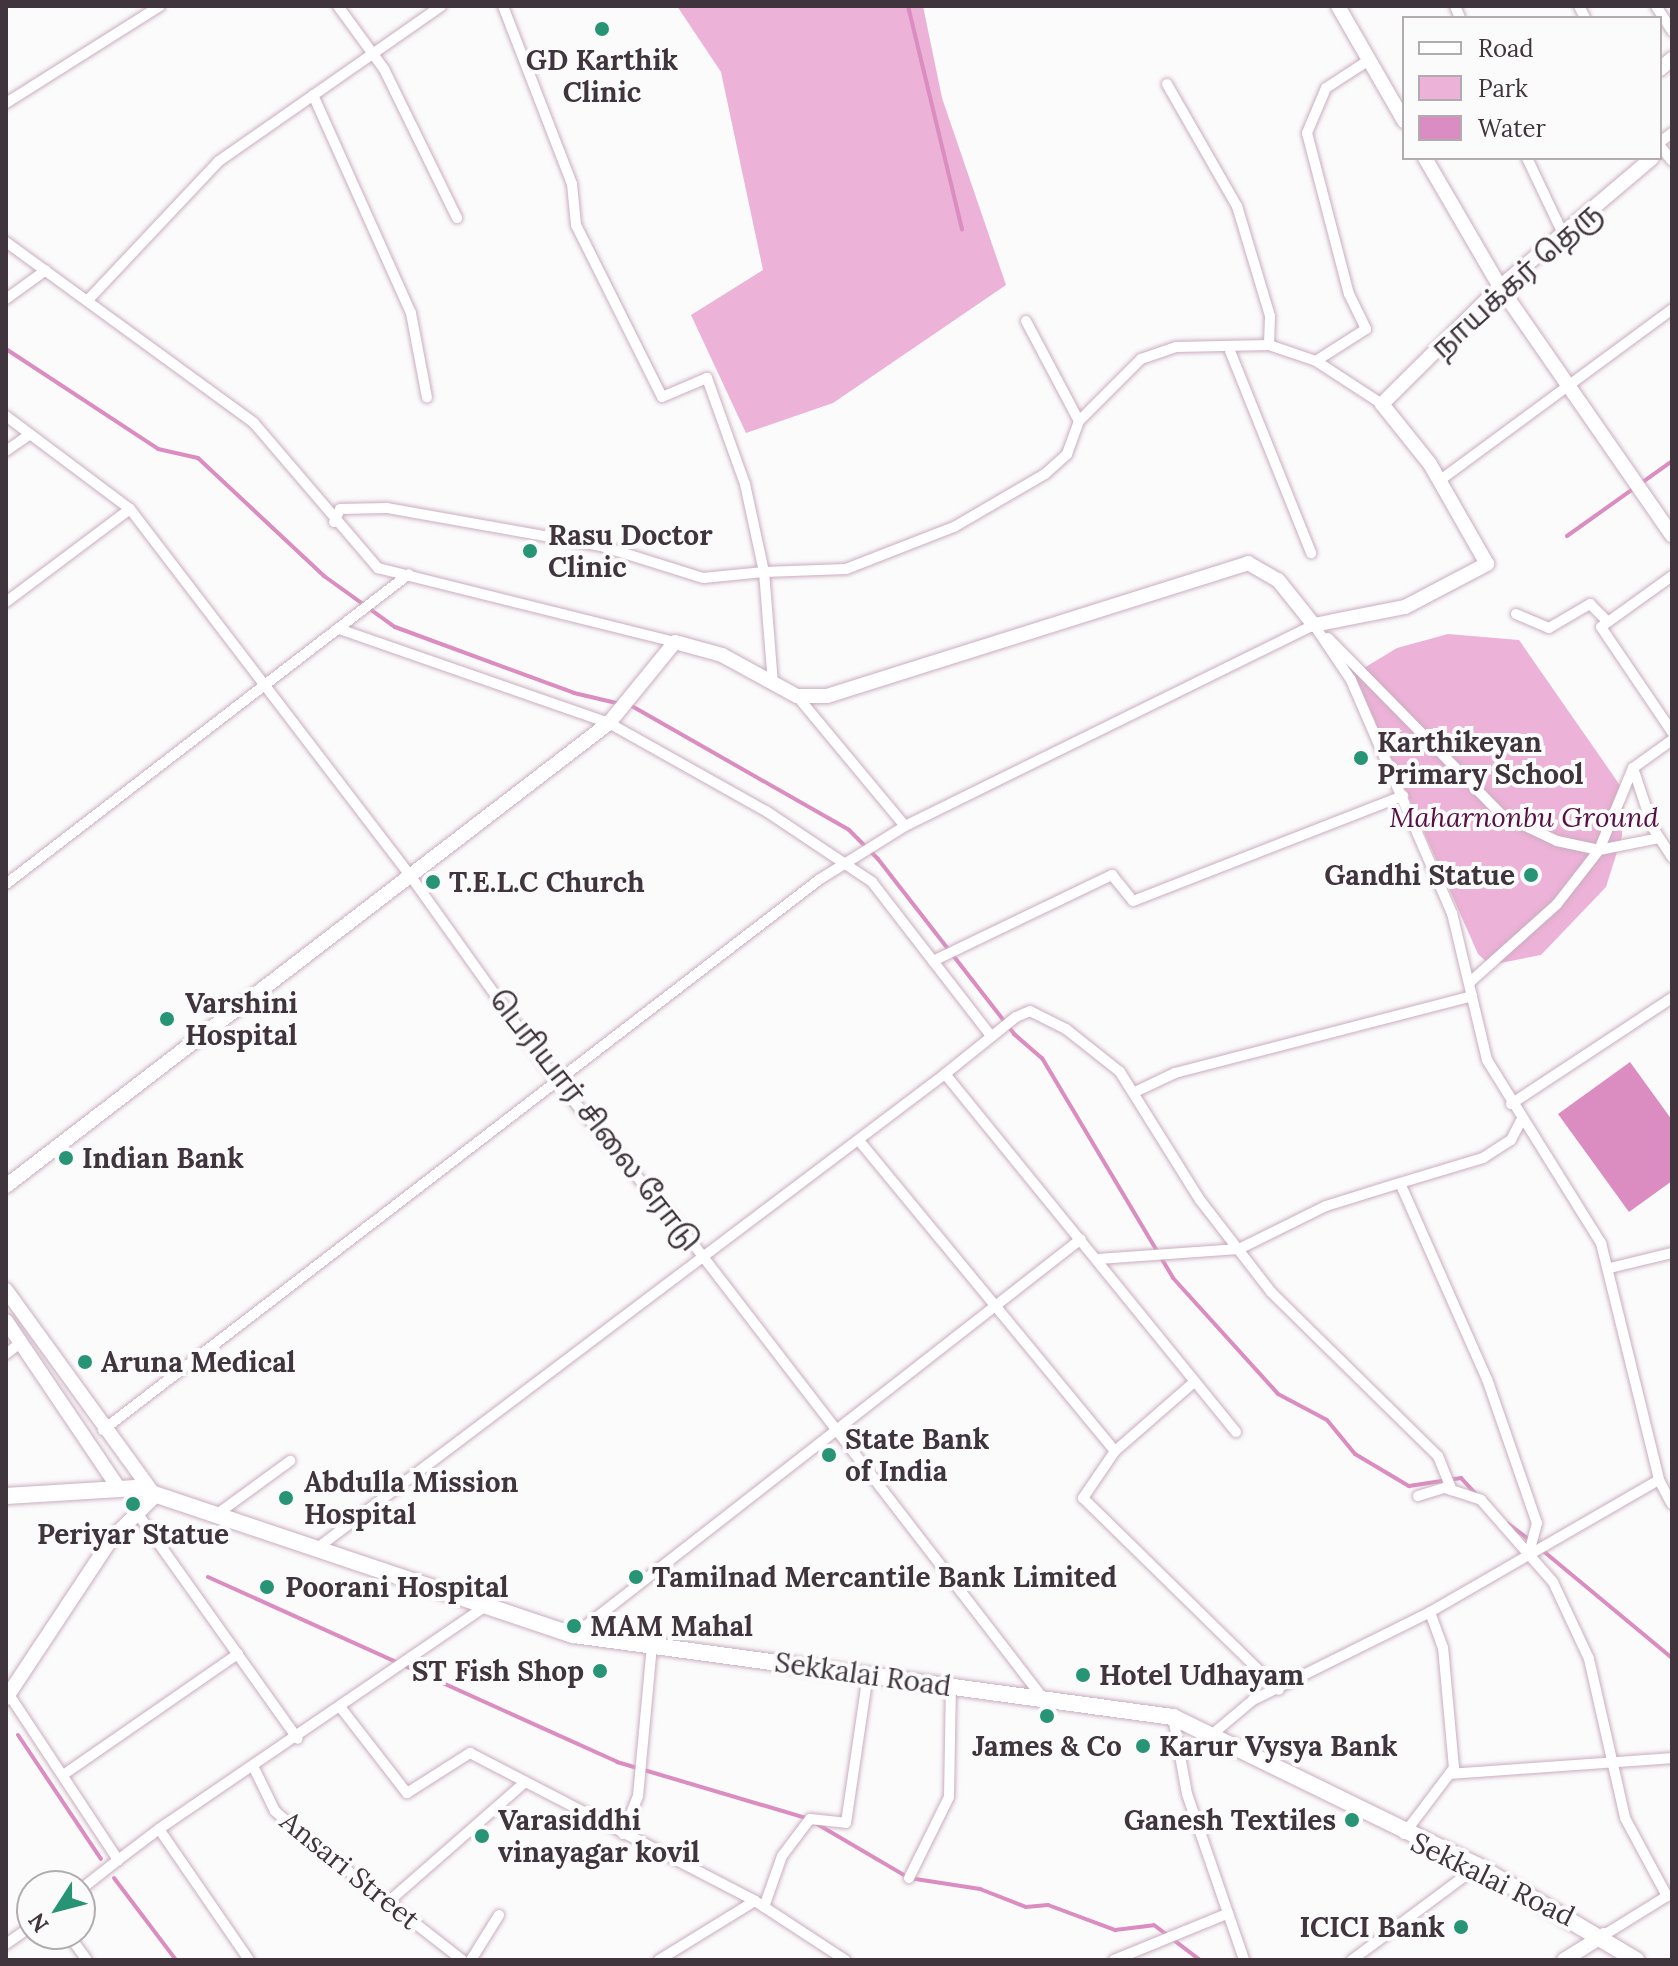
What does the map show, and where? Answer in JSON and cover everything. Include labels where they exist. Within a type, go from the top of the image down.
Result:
[{"type":"main road","name":"Sekkalai Road","points":[[6,1496],[118,1487],[155,1496],[220,1512],[320,1546],[481,1609],[574,1635],[1173,1717],[1215,1732],[1403,1835],[1478,1866],[1604,1935],[1636,1960]]},
{"type":"street","points":[[6,103],[160,6]]},
{"type":"street","points":[[338,6],[430,152],[457,218]]},
{"type":"street","points":[[88,300],[219,161],[371,54],[429,9],[441,6]]},
{"type":"street","points":[[503,6],[572,184],[576,225],[662,397],[707,378],[745,484],[764,572],[773,684]]},
{"type":"street","points":[[1338,6],[1402,118]]},
{"type":"street","points":[[1656,6],[1672,31]]},
{"type":"street","points":[[1316,361],[1366,329],[1349,294],[1307,133],[1326,88],[1369,60]]},
{"type":"street","points":[[1167,84],[1237,206],[1270,316],[1269,345]]},
{"type":"street","points":[[313,95],[411,313],[427,398]]},
{"type":"street","points":[[1426,160],[1500,287],[1672,535]]},
{"type":"street","points":[[1528,160],[1565,238]]},
{"type":"street","name":"நாயக்கர் தெரு","points":[[1382,404],[1500,287],[1565,238],[1650,160]]},
{"type":"street","points":[[6,242],[254,423],[334,522],[378,568],[722,655],[797,696],[905,826]]},
{"type":"street","points":[[6,299],[46,270]]},
{"type":"street","points":[[1439,481],[1672,309]]},
{"type":"street","points":[[1026,321],[1079,421]]},
{"type":"street","points":[[103,1430],[556,1080],[846,862],[905,826],[1314,625],[1405,607],[1487,564],[1439,481],[1382,404],[1316,361],[1269,345],[1230,351],[1176,347],[1141,359],[1079,421],[1067,454],[1045,474],[954,527],[846,569],[703,578],[601,546],[387,508],[340,509],[334,522]]},
{"type":"street","points":[[1230,351],[1311,553]]},
{"type":"street","name":"பெரியார் சிலை ரோடு","points":[[6,416],[130,509],[409,874],[556,1080],[703,1257],[1042,1697]]},
{"type":"street","points":[[6,451],[30,434]]},
{"type":"street","points":[[6,602],[130,509]]},
{"type":"street","points":[[797,696],[827,696],[1248,563],[1278,580],[1314,625],[1351,680],[1452,913],[1487,1060],[1610,1268],[1659,1480],[1672,1504]]},
{"type":"street","points":[[6,884],[263,683],[342,630],[409,574]]},
{"type":"street","points":[[1672,576],[1601,627],[1606,641],[1672,732]]},
{"type":"street","points":[[1516,614],[1549,628],[1590,604],[1608,622]]},
{"type":"street","points":[[1314,625],[1502,815],[1557,841],[1599,850],[1659,838]]},
{"type":"street","points":[[342,630],[609,723],[846,862],[872,882],[992,1034]]},
{"type":"street","points":[[6,1186],[609,723],[675,642]]},
{"type":"street","points":[[1469,983],[1557,904],[1599,850],[1633,768],[1672,740]]},
{"type":"street","points":[[1633,768],[1659,838],[1672,857]]},
{"type":"street","points":[[933,961],[1112,875],[1133,901],[1403,796]]},
{"type":"street","points":[[1135,1092],[1175,1073],[1472,996]]},
{"type":"street","points":[[1511,1104],[1672,998]]},
{"type":"street","points":[[320,1546],[703,1257],[861,1143],[992,1034],[1030,1011],[1066,1029],[1135,1092],[1271,1292],[1438,1456],[1452,1490]]},
{"type":"street","points":[[945,1074],[1098,1259],[1193,1383],[1236,1432]]},
{"type":"street","points":[[1098,1259],[1239,1249],[1326,1206],[1483,1158],[1511,1140],[1521,1120]]},
{"type":"street","points":[[861,1143],[1115,1451]]},
{"type":"street","points":[[1400,1183],[1487,1379],[1537,1523],[1529,1552]]},
{"type":"street","points":[[574,1635],[1081,1239]]},
{"type":"street","points":[[1610,1268],[1672,1253]]},
{"type":"street","points":[[6,1290],[103,1430],[155,1496],[140,1517],[112,1538],[7,1694],[118,1860]]},
{"type":"street","points":[[6,1321],[118,1487]]},
{"type":"street","points":[[6,1354],[20,1343]]},
{"type":"street","points":[[1193,1383],[1115,1451],[1083,1498],[1090,1512],[1194,1599],[1279,1690]]},
{"type":"street","points":[[220,1512],[290,1461]]},
{"type":"street","points":[[1215,1732],[1279,1690],[1430,1612],[1529,1552],[1659,1480]]},
{"type":"street","points":[[1418,1496],[1452,1490],[1481,1500],[1553,1582],[1589,1659],[1625,1818],[1669,1895],[1564,1960]]},
{"type":"street","points":[[140,1517],[298,1739]]},
{"type":"street","points":[[96,1877],[159,1829],[298,1739],[481,1609]]},
{"type":"street","points":[[1403,1835],[1450,1774],[1443,1648],[1430,1612]]},
{"type":"street","points":[[623,1834],[638,1796],[652,1646]]},
{"type":"street","points":[[63,1775],[238,1654]]},
{"type":"street","points":[[659,1960],[760,1904],[782,1856],[810,1819],[846,1823],[868,1674]]},
{"type":"street","points":[[909,1878],[949,1797],[951,1685]]},
{"type":"street","points":[[341,1708],[407,1793],[470,1753],[760,1904],[845,1960]]},
{"type":"street","points":[[1173,1717],[1187,1794],[1244,1960]]},
{"type":"street","points":[[1450,1774],[1672,1758]]},
{"type":"street","name":"Ansari Street","points":[[254,1768],[275,1811],[462,1960]]},
{"type":"street","points":[[387,1903],[525,1782]]},
{"type":"street","points":[[159,1829],[249,1960]]},
{"type":"street","points":[[1352,1960],[1478,1866]]},
{"type":"street","points":[[1114,1960],[1227,1914]]},
{"type":"street","points":[[471,1960],[499,1915]]},
{"type":"green space","points":[[677,6],[923,6],[942,98],[1006,285],[833,403],[746,433],[691,315],[763,270],[721,72]]},
{"type":"green space","name":"Maharnonbu Ground","points":[[1448,634],[1519,640],[1624,791],[1622,836],[1606,887],[1541,955],[1490,965],[1478,954],[1354,674],[1397,648]]},
{"type":"water","points":[[1630,1062],[1672,1120],[1672,1181],[1629,1212],[1558,1114]]},
{"type":"waterway","points":[[908,6],[962,230]]},
{"type":"waterway","points":[[6,349],[158,449],[198,458],[324,576],[395,627],[574,693],[621,704]]},
{"type":"waterway","points":[[1567,536],[1672,461]]},
{"type":"waterway","points":[[630,705],[849,830],[878,859],[1014,1034],[1042,1058],[1173,1278],[1278,1394],[1327,1420],[1355,1454],[1409,1486],[1461,1478],[1477,1495]]},
{"type":"waterway","points":[[1507,1523],[1532,1542]]},
{"type":"waterway","points":[[1542,1550],[1672,1658]]},
{"type":"waterway","points":[[208,1577],[617,1762],[810,1819]]},
{"type":"waterway","points":[[18,1735],[101,1859]]},
{"type":"waterway","points":[[817,1824],[909,1878],[980,1889],[1026,1907],[1048,1905],[1115,1930],[1154,1925],[1200,1960]]},
{"type":"waterway","points":[[114,1878],[176,1960]]},
{"type":"place","name":"GD Karthik Clinic","points":[[602,29]]},
{"type":"place","name":"Rasu Doctor Clinic","points":[[530,551]]},
{"type":"place","name":"Karthikeyan Primary School","points":[[1361,758]]},
{"type":"place","name":"Gandhi Statue","points":[[1531,875]]},
{"type":"place","name":"T.E.L.C Church","points":[[433,882]]},
{"type":"place","name":"Varshini Hospital","points":[[167,1019]]},
{"type":"place","name":"Indian Bank","points":[[66,1158]]},
{"type":"place","name":"Aruna Medical","points":[[85,1362]]},
{"type":"place","name":"State Bank of India","points":[[829,1455]]},
{"type":"place","name":"Abdulla Mission Hospital","points":[[286,1498]]},
{"type":"place","name":"Periyar Statue","points":[[133,1504]]},
{"type":"place","name":"Tamilnad Mercantile Bank Limited","points":[[636,1577]]},
{"type":"place","name":"Poorani Hospital","points":[[267,1587]]},
{"type":"place","name":"MAM Mahal","points":[[574,1626]]},
{"type":"place","name":"ST Fish Shop","points":[[600,1671]]},
{"type":"place","name":"Hotel Udhayam","points":[[1083,1675]]},
{"type":"place","name":"James & Co","points":[[1047,1716]]},
{"type":"place","name":"Karur Vysya Bank","points":[[1143,1746]]},
{"type":"place","name":"Ganesh Textiles","points":[[1352,1820]]},
{"type":"place","name":"Varasiddhi vinayagar kovil","points":[[482,1836]]},
{"type":"place","name":"ICICI Bank","points":[[1461,1927]]}]
